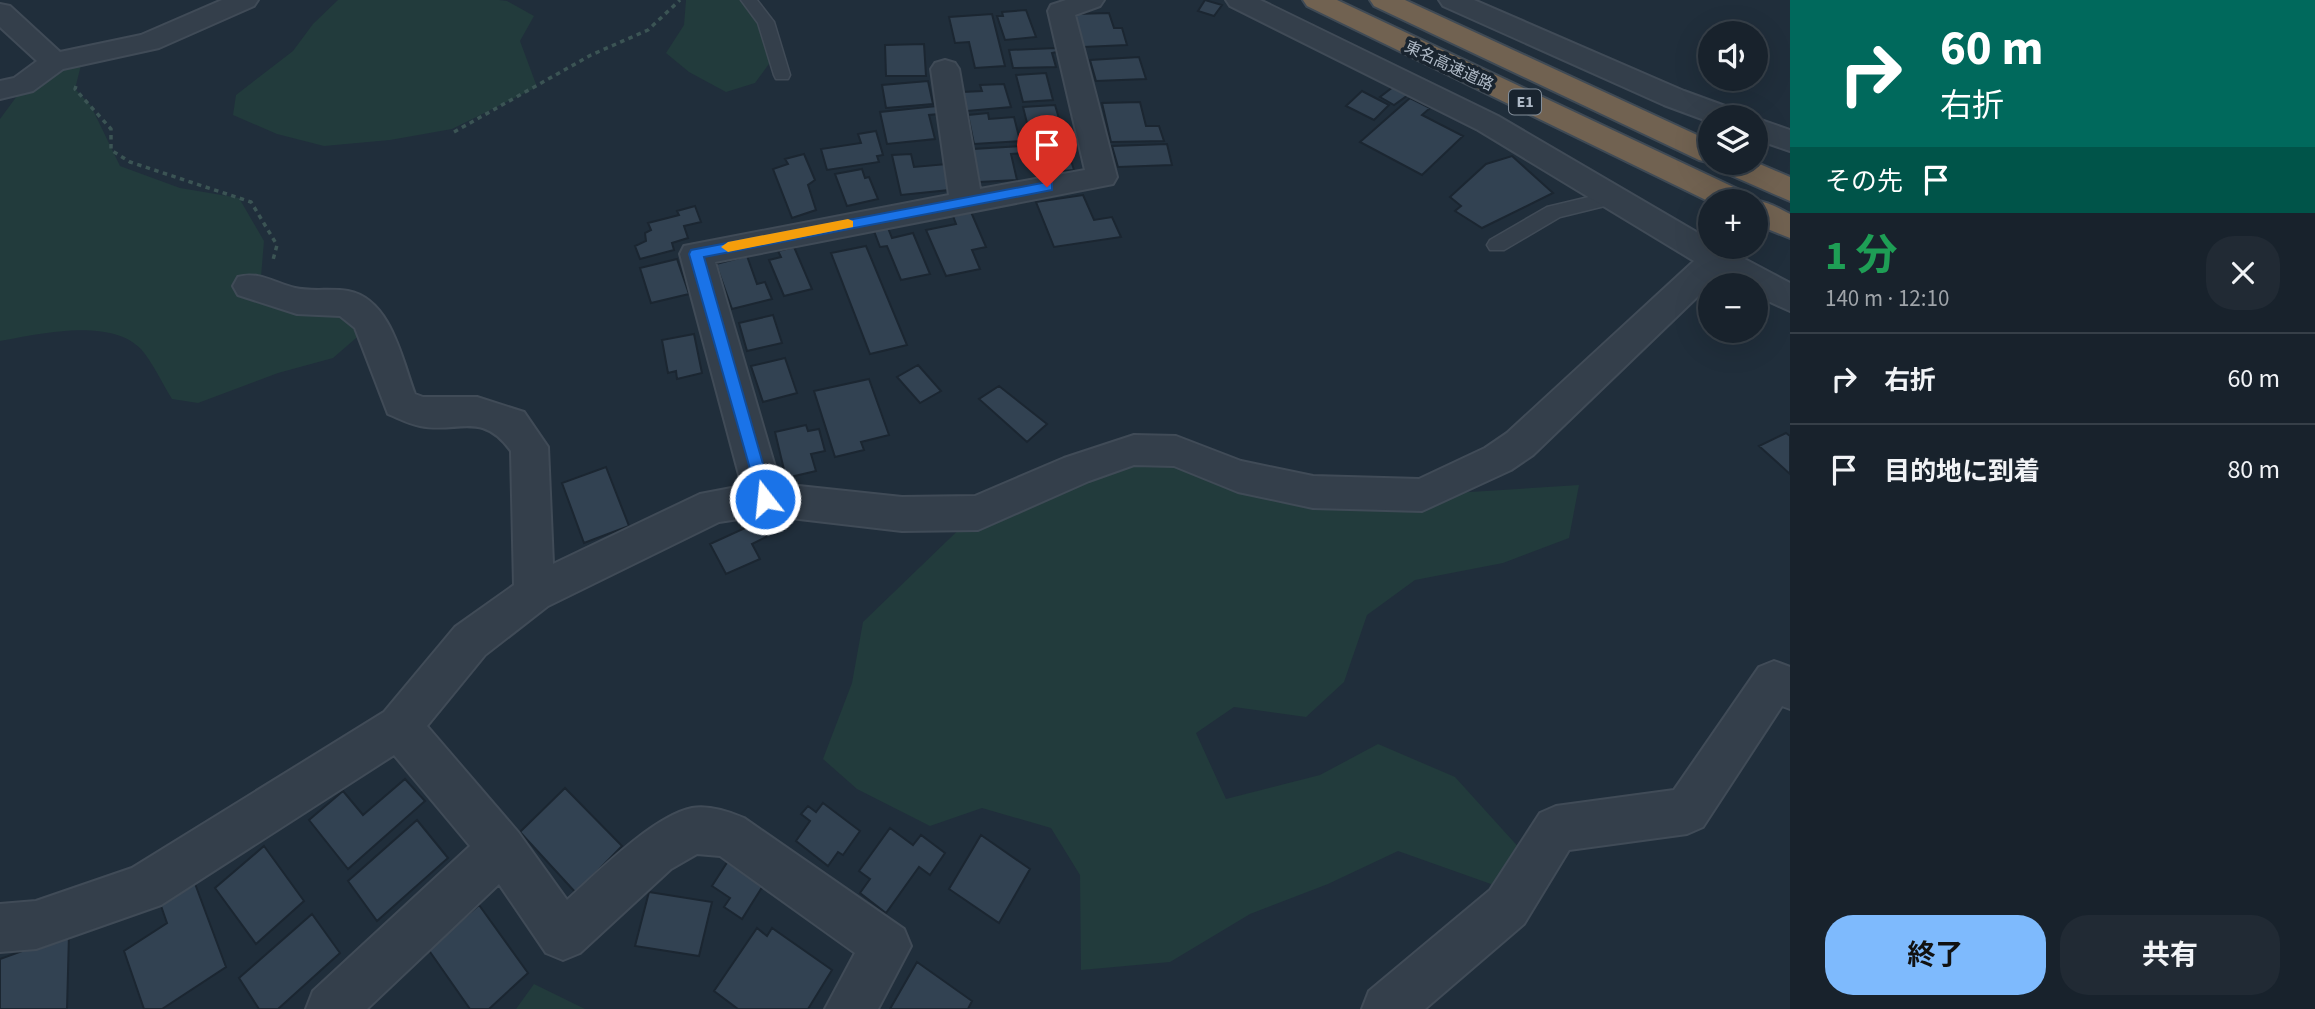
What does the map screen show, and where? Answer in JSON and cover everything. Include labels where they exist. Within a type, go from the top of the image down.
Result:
[{"type":"highway","name":"東名高速道路","points":[[1317,0],[1710,189]]},
{"type":"highway","name":"東名高速道路","points":[[1383,0],[1698,147]]},
{"type":"highway","points":[[1757,175],[1790,190]]},
{"type":"highway","points":[[1768,217],[1790,227]]},
{"type":"street","points":[[0,90],[23,85],[54,62],[149,42],[246,0]]},
{"type":"street","points":[[765,499],[696,254],[1102,177],[1061,11],[1091,0]]},
{"type":"street","points":[[1239,0],[1488,123],[1698,247]]},
{"type":"street","points":[[1452,0],[1698,107]]},
{"type":"street","points":[[1502,23],[1523,0]]},
{"type":"street","points":[[0,12],[54,62]]},
{"type":"street","points":[[945,69],[966,201]]},
{"type":"street","points":[[1768,133],[1790,141]]},
{"type":"street","points":[[0,928],[36,925],[144,888],[399,727],[470,641],[534,593],[714,506],[765,499],[902,514],[978,513],[1077,469],[1134,450],[1176,451],[1238,476],[1313,492],[1422,495],[1498,459],[1520,444],[1716,259]]},
{"type":"street","points":[[1719,259],[1790,298]]},
{"type":"street","points":[[258,289],[297,301],[348,304],[369,321],[401,404],[421,412],[477,412],[511,423],[529,447],[534,593]]},
{"type":"street","points":[[1387,1009],[1507,907],[1556,829],[1687,811],[1774,681],[1790,689]]},
{"type":"street","points":[[399,727],[502,848],[563,936],[655,853],[693,831],[728,834],[887,946],[850,1009]]},
{"type":"street","points":[[331,1009],[502,848]]},
{"type":"lane","points":[[749,0],[766,22],[782,75]]},
{"type":"lane","points":[[1497,246],[1554,212],[1614,197]]},
{"type":"path","points":[[454,132],[591,55],[648,30],[680,0]]},
{"type":"path","points":[[83,56],[75,89],[111,129],[111,150],[130,162],[250,202],[276,245],[258,289]]},
{"type":"green space","points":[[338,0],[507,1],[534,16],[520,41],[537,87],[452,129],[390,140],[324,146],[277,134],[233,115],[236,95],[293,51],[313,24]]},
{"type":"green space","points":[[686,0],[743,0],[763,19],[774,57],[755,83],[726,92],[689,72],[666,53],[684,25]]},
{"type":"green space","points":[[82,61],[75,89],[91,106],[120,166],[180,188],[239,198],[264,241],[260,289],[370,326],[333,358],[278,373],[198,403],[172,399],[141,349],[128,339],[111,333],[73,330],[0,341],[0,119],[28,81]]},
{"type":"green space","points":[[1134,450],[1267,487],[1422,495],[1579,485],[1569,538],[1503,563],[1415,580],[1367,615],[1344,682],[1306,717],[1234,707],[1196,733],[1226,799],[1320,775],[1378,744],[1455,777],[1522,851],[1505,889],[1398,851],[1328,884],[1250,914],[1170,962],[1081,970],[1080,875],[1051,828],[982,808],[930,826],[857,789],[823,759],[852,683],[863,622],[974,515]]},
{"type":"green space","points":[[534,984],[585,1009],[516,1009]]},
{"type":"building","points":[[1205,0],[1222,5],[1214,16],[1198,11]]},
{"type":"building","points":[[1026,10],[1036,37],[1005,40],[997,16],[1003,16],[1002,12]]},
{"type":"building","points":[[1109,13],[1114,28],[1122,28],[1127,45],[1083,47],[1074,14]]},
{"type":"building","points":[[992,14],[1005,66],[975,68],[969,42],[955,43],[949,17]]},
{"type":"building","points":[[924,44],[926,76],[886,76],[885,45]]},
{"type":"building","points":[[1056,48],[1057,52],[1052,53],[1056,67],[1013,68],[1009,50]]},
{"type":"building","points":[[1139,57],[1146,79],[1096,81],[1090,60]]},
{"type":"building","points":[[1046,73],[1053,100],[1023,102],[1016,75]]},
{"type":"building","points":[[928,81],[933,104],[886,108],[882,85]]},
{"type":"building","points":[[1004,84],[1011,107],[967,111],[962,92],[982,91],[980,85]]},
{"type":"building","points":[[1393,87],[1408,95],[1394,105],[1380,97]]},
{"type":"building","points":[[1362,91],[1389,105],[1374,120],[1346,106]]},
{"type":"building","points":[[1410,98],[1430,108],[1422,115],[1463,136],[1422,175],[1360,142]]},
{"type":"building","points":[[1140,102],[1146,126],[1159,126],[1164,141],[1111,142],[1102,103]]},
{"type":"building","points":[[1055,105],[1063,132],[1030,135],[1023,107]]},
{"type":"building","points":[[937,106],[939,114],[929,115],[935,139],[887,144],[880,112]]},
{"type":"building","points":[[988,113],[989,119],[1014,117],[1020,141],[974,144],[968,115]]},
{"type":"building","points":[[876,131],[883,155],[877,156],[879,162],[827,170],[821,149],[861,143],[858,134]]},
{"type":"building","points":[[1064,138],[1074,170],[1040,173],[1032,140]]},
{"type":"building","points":[[1167,144],[1172,165],[1118,167],[1112,146]]},
{"type":"building","points":[[1024,146],[1026,153],[1011,154],[1017,180],[979,182],[973,149]]},
{"type":"building","points":[[804,154],[815,180],[808,185],[816,210],[792,218],[773,169],[788,164],[785,159]]},
{"type":"building","points":[[911,154],[914,167],[947,164],[952,182],[947,182],[949,190],[901,195],[892,155]]},
{"type":"building","points":[[1512,156],[1553,193],[1482,228],[1455,211],[1461,206],[1450,197],[1486,164]]},
{"type":"building","points":[[862,169],[865,178],[869,177],[878,199],[847,206],[835,174]]},
{"type":"building","points":[[1083,195],[1094,220],[1112,217],[1121,237],[1054,247],[1036,202]]},
{"type":"building","points":[[695,206],[701,222],[684,226],[688,238],[672,243],[674,250],[640,259],[635,246],[646,241],[645,233],[651,230],[648,223],[679,215],[677,211]]},
{"type":"building","points":[[971,212],[986,247],[972,250],[980,269],[946,276],[926,230],[956,224],[953,216]]},
{"type":"building","points":[[888,228],[892,238],[913,233],[930,274],[901,280],[887,246],[880,247],[874,231]]},
{"type":"building","points":[[866,246],[907,345],[870,354],[831,253]]},
{"type":"building","points":[[794,247],[812,289],[784,296],[769,260],[781,257],[778,251]]},
{"type":"building","points":[[747,256],[757,284],[765,282],[772,299],[732,309],[716,264]]},
{"type":"building","points":[[677,259],[689,294],[651,303],[640,268]]},
{"type":"building","points":[[773,315],[782,343],[747,351],[739,323]]},
{"type":"building","points":[[694,334],[702,373],[677,379],[676,371],[668,373],[662,340]]},
{"type":"building","points":[[785,358],[797,393],[763,402],[751,366]]},
{"type":"building","points":[[918,365],[941,391],[920,403],[897,377]]},
{"type":"building","points":[[869,379],[889,435],[861,442],[864,450],[835,457],[814,391]]},
{"type":"building","points":[[999,386],[1047,424],[1027,442],[979,399]]},
{"type":"building","points":[[806,425],[808,431],[819,429],[825,451],[811,454],[816,471],[786,478],[775,432]]},
{"type":"building","points":[[1786,433],[1790,436],[1790,474],[1759,446]]},
{"type":"building","points":[[606,467],[629,526],[584,543],[562,483]]},
{"type":"building","points":[[758,522],[766,537],[752,544],[760,559],[726,574],[710,544]]},
{"type":"building","points":[[405,779],[425,801],[348,869],[309,820],[343,791],[363,815]]},
{"type":"building","points":[[565,788],[622,846],[576,893],[520,832]]},
{"type":"building","points":[[823,803],[860,831],[843,855],[838,852],[828,866],[796,841],[810,821],[801,814],[808,806],[816,812]]},
{"type":"building","points":[[417,820],[448,858],[377,921],[348,881]]},
{"type":"building","points":[[890,828],[913,845],[921,835],[945,853],[930,875],[919,867],[886,913],[860,893],[870,879],[859,871]]},
{"type":"building","points":[[981,835],[1030,869],[999,923],[949,889]]},
{"type":"building","points":[[264,846],[304,901],[256,944],[215,888]]},
{"type":"building","points":[[730,858],[766,881],[742,919],[724,907],[730,898],[712,886]]},
{"type":"building","points":[[194,881],[226,967],[162,1009],[144,1009],[124,951],[167,923],[160,903]]},
{"type":"building","points":[[649,892],[712,902],[699,956],[635,946]]},
{"type":"building","points":[[479,905],[528,973],[489,1009],[470,1009],[428,949]]},
{"type":"building","points":[[312,914],[340,953],[278,1009],[259,1009],[239,978]]},
{"type":"building","points":[[757,928],[767,936],[772,928],[832,970],[808,1009],[738,1009],[714,991]]},
{"type":"building","points":[[69,934],[67,1009],[0,1009],[0,959]]},
{"type":"building","points":[[917,962],[972,1001],[968,1009],[890,1009]]},
{"type":"slow traffic","points":[[728,247],[848,224]]},
{"type":"route","points":[[765,499],[696,254],[1047,187]]}]
